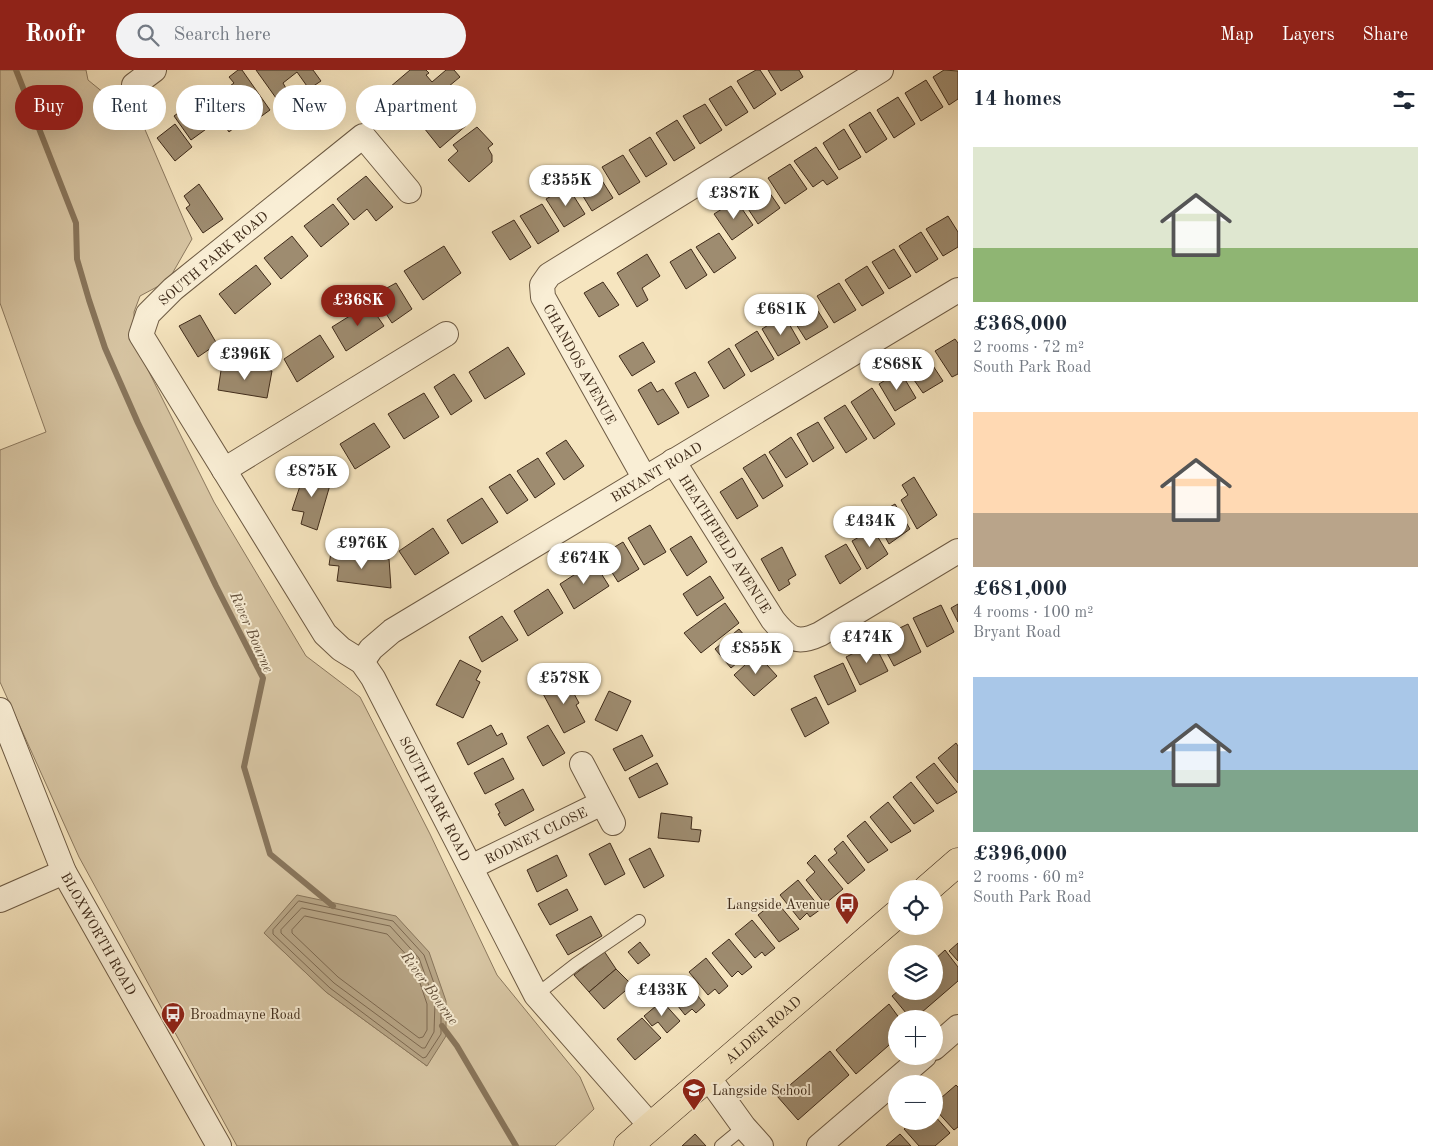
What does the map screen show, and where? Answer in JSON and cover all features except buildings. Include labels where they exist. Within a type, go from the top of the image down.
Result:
[{"type":"main road","points":[[937,880],[958,862]]},
{"type":"main road","name":"ALDER ROAD","points":[[628,1146],[650,1125],[888,922]]},
{"type":"street","points":[[134,85],[154,70]]},
{"type":"street","name":"CHANDOS AVENUE","points":[[645,479],[543,297],[542,285],[549,275],[882,70]]},
{"type":"street","name":"SOUTH PARK ROAD","points":[[410,191],[363,136],[181,283],[148,314],[141,335],[325,634],[340,649],[362,662],[373,678],[536,995],[650,1125]]},
{"type":"street","name":"BRYANT ROAD","points":[[362,662],[371,649],[392,631],[958,290]]},
{"type":"street","points":[[224,470],[446,334]]},
{"type":"street","name":"HEATHFIELD AVENUE","points":[[673,461],[773,620],[784,633],[795,639],[808,640],[820,634],[958,551]]},
{"type":"street","name":"BLOXWORTH ROAD","points":[[0,710],[64,872],[219,1146]]},
{"type":"street","points":[[582,764],[613,823]]},
{"type":"street","name":"RODNEY CLOSE","points":[[471,867],[602,803]]},
{"type":"street","points":[[0,900],[64,872]]},
{"type":"street","points":[[943,1040],[958,1027]]},
{"type":"street","points":[[819,1146],[914,1065]]},
{"type":"street","points":[[708,1077],[744,1127],[761,1146]]},
{"type":"lane","points":[[536,995],[576,964],[639,921]]},
{"type":"lane","points":[[722,1146],[744,1127]]},
{"type":"shaded area","points":[[0,70],[86,70],[88,80],[94,85],[93,130],[145,130],[192,239],[168,281],[140,296],[134,312],[135,344],[214,502],[306,656],[360,697],[430,834],[497,975],[580,1077],[594,1109],[555,1146],[237,1146],[79,857],[0,682],[0,450],[46,432],[0,303]],"holes":[[[264,933],[427,1066],[326,992]]]},
{"type":"water","points":[[297,895],[396,916],[429,952],[446,1001],[446,1036],[427,1066],[326,992],[264,933]]},
{"type":"waterway","name":"River Bourne","points":[[16,70],[76,223],[77,259],[105,348],[138,423],[216,586],[263,678],[244,767],[270,854],[333,906]]},
{"type":"waterway","name":"River Bourne","points":[[442,1026],[457,1046],[516,1146]]},
{"type":"place","name":"Langside Avenue","points":[[847,925]]},
{"type":"place","name":"Broadmayne Road","points":[[173,1035]]},
{"type":"place","name":"Langside School","points":[[694,1111]]}]
